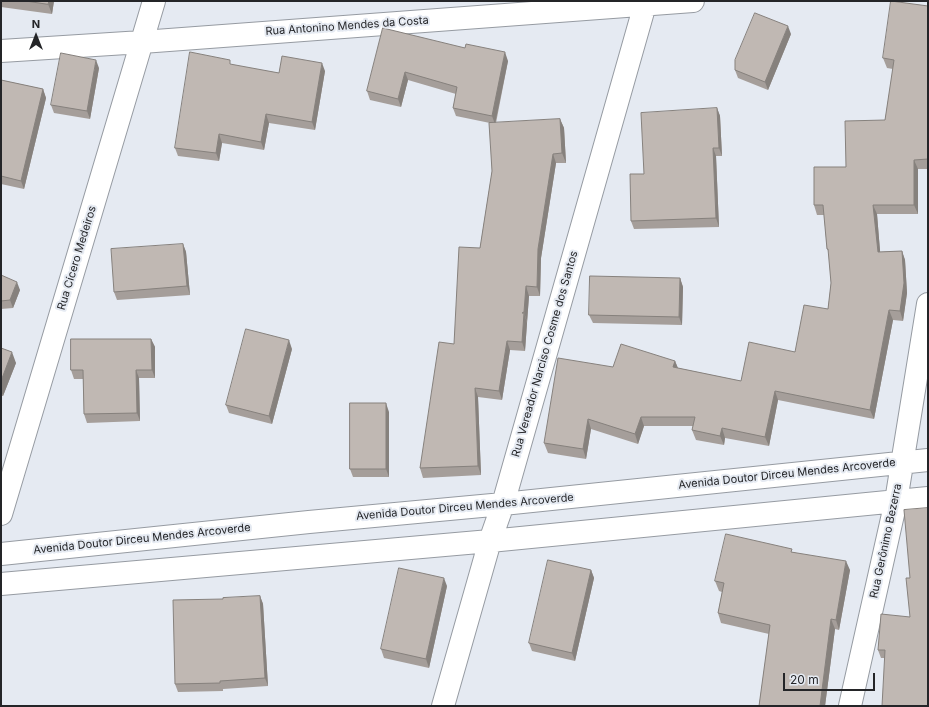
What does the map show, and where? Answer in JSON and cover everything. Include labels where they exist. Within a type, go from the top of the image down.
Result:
[{"type":"street","name":"Rua Cícero Medeiros","points":[[1,514],[154,1]]},
{"type":"street","name":"Rua Antonino Mendes da Costa","points":[[1,51],[142,42],[646,2],[693,1]]},
{"type":"street","name":"Rua Vereador Narciso Cosme dos Santos","points":[[443,706],[490,541],[503,504],[646,2]]},
{"type":"street","name":"Rua Gerônimo Bezerra","points":[[850,706],[896,501],[928,304]]},
{"type":"street","name":"Avenida Doutor Dirceu Mendes Arcoverde","points":[[1,554],[928,460]]},
{"type":"street","points":[[1,584],[490,541],[928,498]]},
{"type":"building","points":[[26,1],[49,1],[48,4]]},
{"type":"building","points":[[891,1],[928,6],[928,159],[914,160],[914,205],[873,205],[878,252],[902,251],[904,283],[900,311],[889,310],[870,410],[775,391],[765,437],[722,428],[720,436],[692,430],[695,417],[641,417],[635,434],[588,419],[583,449],[544,443],[558,358],[613,367],[621,344],[675,361],[673,367],[741,381],[749,342],[795,352],[804,305],[828,309],[831,283],[823,205],[814,205],[814,167],[846,167],[845,121],[885,120],[894,60],[883,58]]},
{"type":"building","points":[[755,13],[788,26],[765,82],[735,70],[735,60]]},
{"type":"building","points":[[383,28],[465,48],[466,44],[505,52],[492,116],[453,108],[457,87],[405,72],[398,99],[367,91]]},
{"type":"building","points":[[190,52],[230,60],[230,64],[279,73],[282,56],[322,63],[312,122],[266,114],[261,142],[219,134],[216,153],[175,148]]},
{"type":"building","points":[[61,53],[96,60],[87,111],[51,105]]},
{"type":"building","points":[[1,80],[43,89],[21,181],[1,176]]},
{"type":"building","points":[[717,108],[719,148],[713,148],[716,218],[631,221],[630,174],[644,174],[641,113]]},
{"type":"building","points":[[560,119],[562,153],[553,154],[538,249],[537,287],[526,286],[524,312],[522,313],[524,313],[522,342],[507,341],[499,391],[475,388],[478,466],[420,468],[439,342],[454,344],[459,247],[480,248],[492,171],[489,123]]},
{"type":"building","points":[[183,244],[187,286],[114,292],[111,249]]},
{"type":"building","points":[[1,275],[17,282],[10,300],[1,301]]},
{"type":"building","points":[[590,276],[680,278],[679,317],[589,315]]},
{"type":"building","points":[[246,329],[289,340],[269,416],[226,405]]},
{"type":"building","points":[[71,339],[151,339],[152,370],[136,370],[137,413],[84,414],[83,370],[71,370]]},
{"type":"building","points":[[1,348],[12,352],[1,381]]},
{"type":"building","points":[[350,403],[386,403],[386,469],[350,469]]},
{"type":"building","points":[[928,508],[928,706],[882,706],[885,650],[878,650],[881,614],[910,617],[906,578],[910,578],[904,510]]},
{"type":"building","points":[[726,534],[792,549],[791,552],[846,561],[836,620],[831,619],[820,706],[759,706],[770,625],[718,613],[724,583],[715,581]]},
{"type":"building","points":[[548,560],[591,570],[572,653],[529,643]]},
{"type":"building","points":[[399,568],[444,578],[426,659],[381,649]]},
{"type":"building","points":[[260,596],[265,678],[220,681],[220,683],[175,684],[173,600],[223,599]]}]
